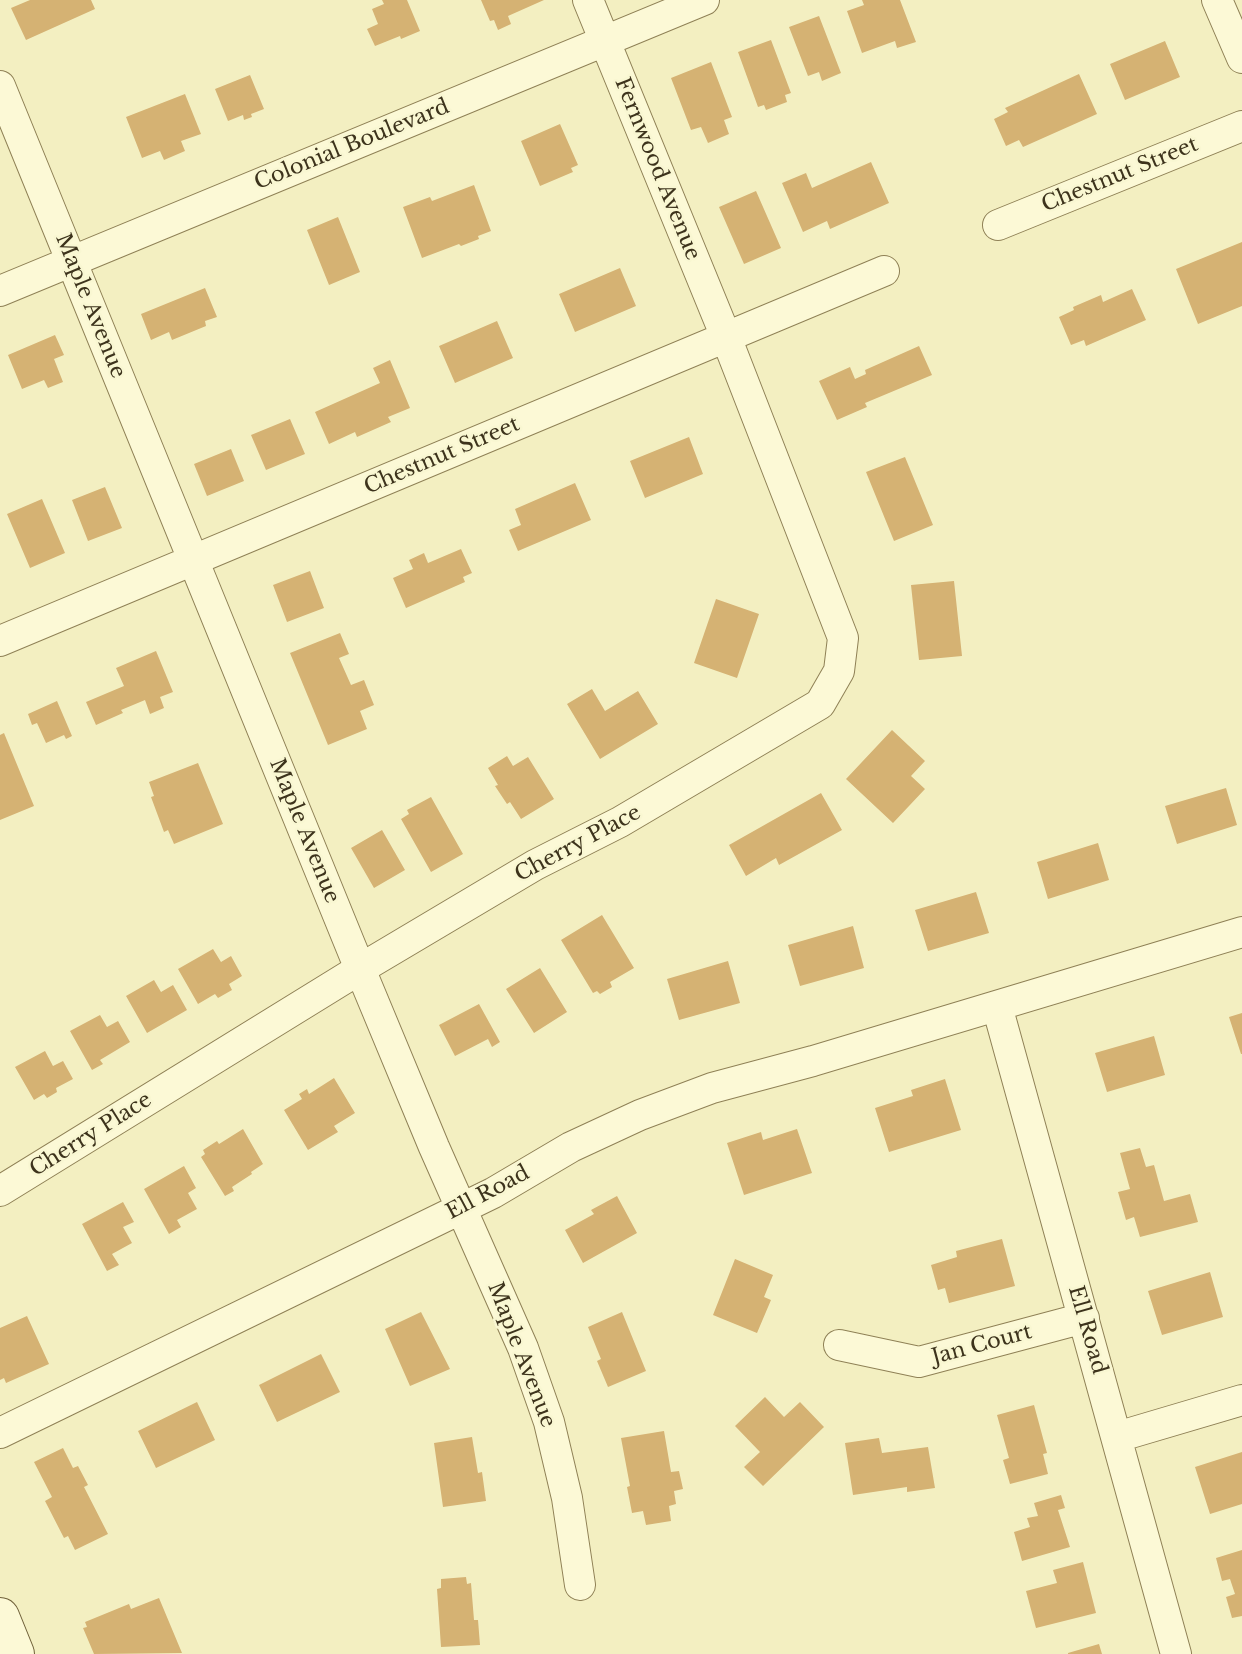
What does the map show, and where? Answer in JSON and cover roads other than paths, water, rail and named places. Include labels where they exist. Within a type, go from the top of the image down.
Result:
[{"type":"street","name":"Fernwood Avenue","points":[[587,0],[726,337]]},
{"type":"street","name":"Colonial Boulevard","points":[[0,290],[704,0]]},
{"type":"street","points":[[1217,0],[1242,58]]},
{"type":"street","name":"Maple Avenue","points":[[0,86],[360,970],[523,1348],[548,1422],[567,1498],[580,1585]]},
{"type":"street","name":"Chestnut Street","points":[[998,225],[1242,126]]},
{"type":"street","name":"Chestnut Street","points":[[0,641],[884,271]]},
{"type":"street","name":"Cherry Place","points":[[0,1191],[535,865],[632,815],[820,704],[839,671],[843,638],[726,337]]},
{"type":"street","name":"Ell Road","points":[[0,1433],[493,1193],[571,1147],[640,1115],[712,1088],[1242,932]]},
{"type":"street","name":"Ell Road","points":[[997,1006],[1177,1654]]},
{"type":"street","name":"Jan Court","points":[[839,1345],[919,1362],[1084,1318]]},
{"type":"street","points":[[1117,1437],[1242,1400]]},
{"type":"street","points":[[0,1617],[16,1654]]}]
